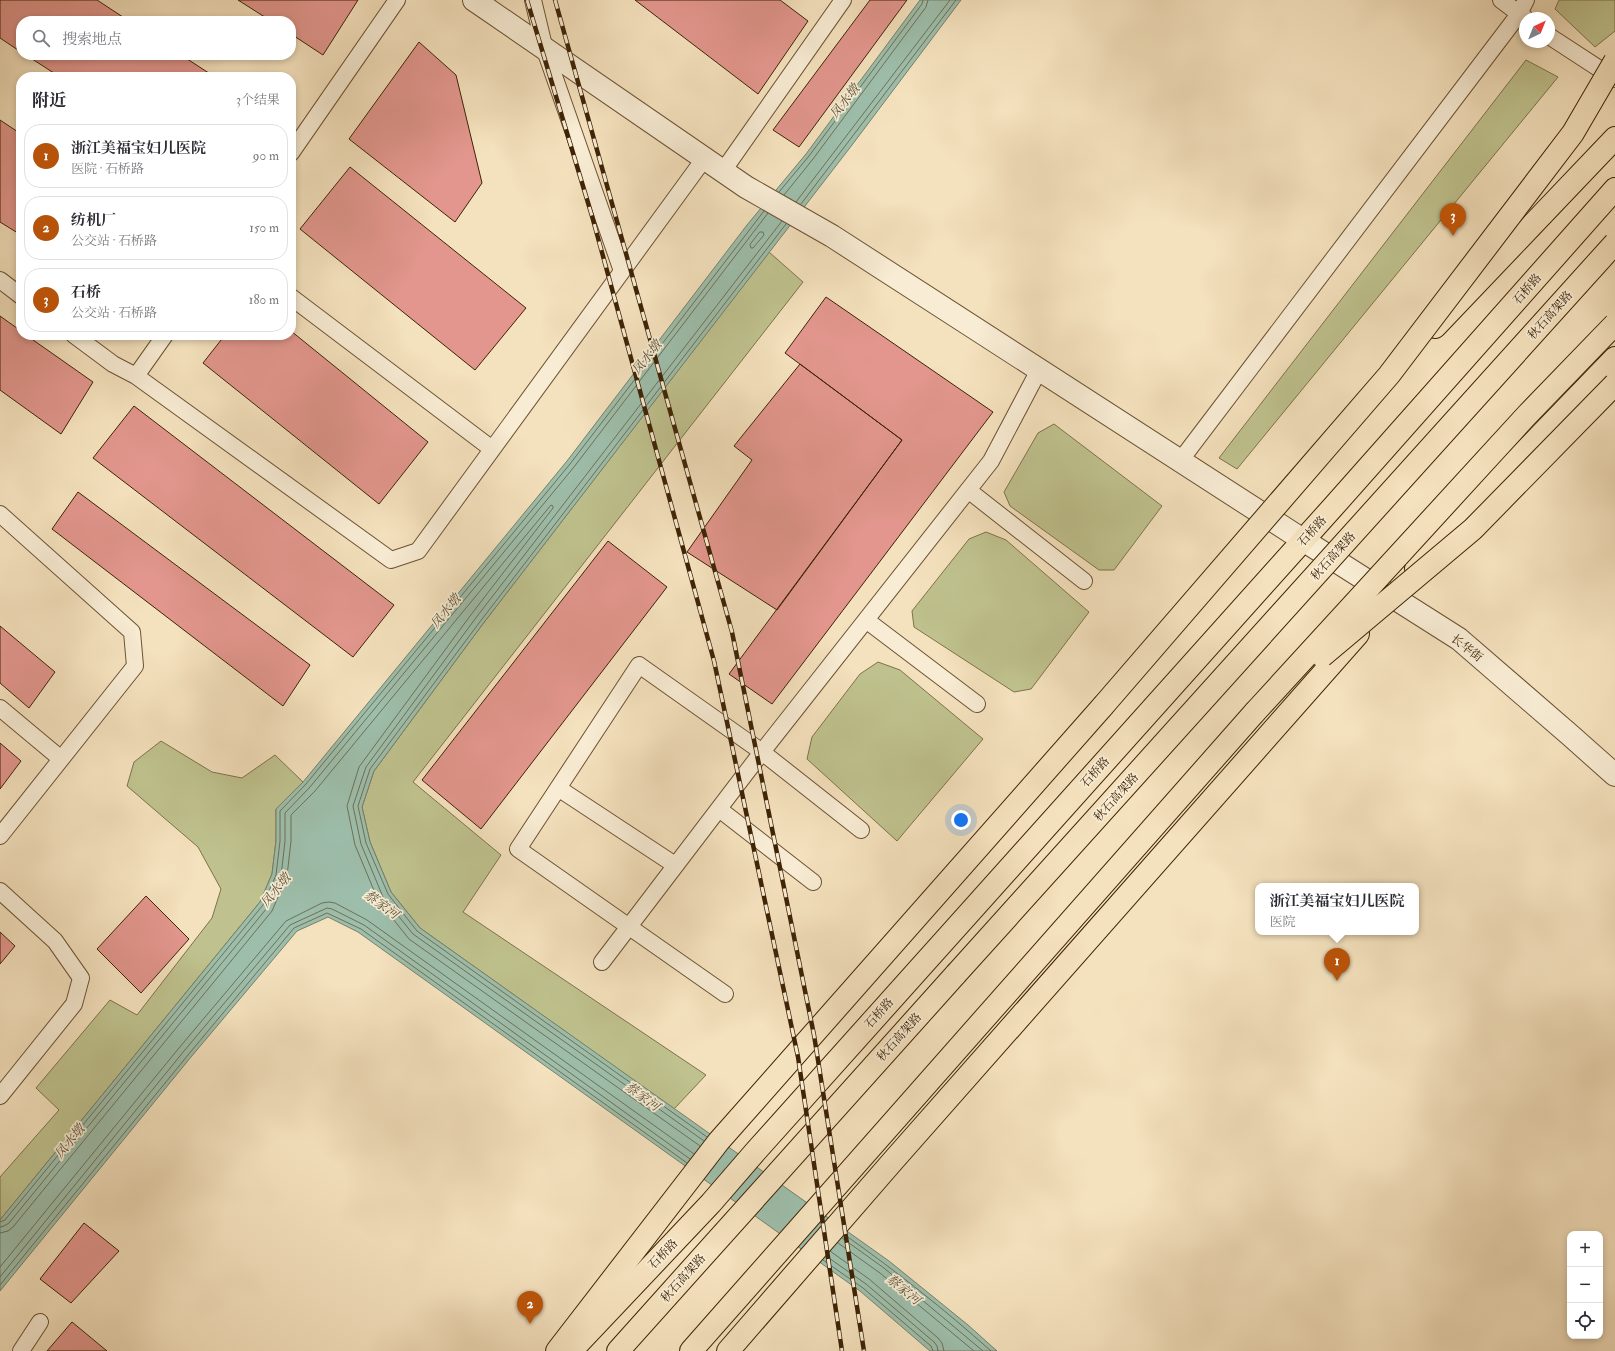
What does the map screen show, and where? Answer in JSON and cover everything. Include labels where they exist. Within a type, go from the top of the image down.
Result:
[{"type":"main road","points":[[1389,375],[1573,133],[1615,61]]},
{"type":"main road","points":[[557,1351],[719,1141],[1103,706],[1389,375],[1615,138]]},
{"type":"main road","name":"石桥路","points":[[571,1351],[711,1203],[1615,189]]},
{"type":"main road","name":"秋石高架路","points":[[618,1351],[1615,243]]},
{"type":"main road","points":[[691,1351],[1255,712],[1522,421],[1615,324]]},
{"type":"main road","points":[[728,1351],[863,1195],[1470,507],[1615,358]]},
{"type":"main road","points":[[1255,712],[1473,529],[1615,384]]},
{"type":"street","name":"长华街","points":[[474,0],[746,187],[832,236],[1391,597],[1459,639],[1615,775]]},
{"type":"lane","points":[[296,146],[397,0]]},
{"type":"lane","points":[[533,0],[545,50],[622,271]]},
{"type":"lane","points":[[723,171],[844,0]]},
{"type":"lane","points":[[1180,461],[1524,11],[1501,0]]},
{"type":"lane","points":[[1555,40],[1615,79]]},
{"type":"lane","points":[[81,340],[114,364],[136,376],[391,560],[418,551],[704,159]]},
{"type":"lane","points":[[0,280],[16,292]]},
{"type":"lane","points":[[296,301],[492,449]]},
{"type":"lane","points":[[136,376],[161,340]]},
{"type":"lane","points":[[602,962],[762,752],[991,461],[1039,370]]},
{"type":"lane","points":[[968,490],[1084,581]]},
{"type":"lane","points":[[0,514],[132,632],[135,666],[0,836]]},
{"type":"lane","points":[[866,620],[977,704]]},
{"type":"lane","points":[[725,994],[518,849],[639,664],[762,752],[861,830]]},
{"type":"lane","points":[[0,708],[61,759]]},
{"type":"lane","points":[[558,788],[675,865]]},
{"type":"lane","points":[[718,809],[813,882]]},
{"type":"lane","points":[[0,891],[56,941],[81,978],[74,1004],[0,1096]]},
{"type":"lane","points":[[21,1351],[40,1322]]},
{"type":"green space","points":[[1559,0],[1615,0],[1615,31],[1595,47],[1555,9]]},
{"type":"green space","points":[[1526,60],[1558,77],[1237,469],[1219,458]]},
{"type":"green space","points":[[769,252],[803,282],[413,782],[501,855],[463,912],[706,1075],[674,1109],[420,928],[391,892],[370,842],[362,807],[374,771],[482,625]]},
{"type":"green space","points":[[1054,424],[1162,506],[1114,570],[1099,570],[1010,506],[1004,492],[1038,433]]},
{"type":"green space","points":[[986,532],[1006,540],[1089,612],[1031,689],[1014,692],[914,627],[912,611],[969,539]]},
{"type":"green space","points":[[878,662],[900,670],[983,739],[897,841],[807,759],[812,737],[860,674]]},
{"type":"green space","points":[[161,741],[212,772],[242,778],[275,755],[303,782],[276,809],[276,841],[272,874],[260,902],[0,1220],[0,1177],[59,1110],[36,1088],[110,1000],[137,1015],[212,918],[221,889],[198,847],[127,786],[134,762]]},
{"type":"water","points":[[920,0],[961,0],[852,145],[482,625],[374,771],[362,807],[370,842],[391,892],[420,928],[889,1261],[968,1325],[997,1351],[930,1351],[860,1291],[358,932],[328,917],[297,931],[191,1057],[0,1291],[0,1220],[260,902],[272,874],[276,841],[276,809],[303,782],[567,461],[747,225],[806,154]]},
{"type":"building","points":[[0,0],[97,0],[121,16],[16,16],[16,49],[0,38]]},
{"type":"building","points":[[238,0],[358,0],[323,55],[296,37],[296,16],[263,16]]},
{"type":"building","points":[[635,0],[780,0],[808,21],[758,94]]},
{"type":"building","points":[[870,0],[907,0],[799,147],[773,130]]},
{"type":"building","points":[[419,42],[456,75],[482,183],[455,222],[349,139]]},
{"type":"building","points":[[34,60],[189,60],[207,72],[52,72]]},
{"type":"building","points":[[0,120],[16,131],[16,232],[0,222]]},
{"type":"building","points":[[350,167],[526,308],[475,370],[300,229]]},
{"type":"building","points":[[826,297],[993,412],[772,704],[729,674],[902,440],[785,353]]},
{"type":"building","points":[[0,316],[16,327],[16,340],[33,340],[93,382],[61,434],[0,390]]},
{"type":"building","points":[[296,335],[428,442],[379,504],[203,363],[221,340],[296,340]]},
{"type":"building","points":[[800,364],[902,440],[777,610],[687,552],[752,460],[734,446]]},
{"type":"building","points":[[134,406],[394,605],[353,657],[93,458]]},
{"type":"building","points":[[78,492],[310,665],[283,706],[52,529]]},
{"type":"building","points":[[608,541],[667,587],[481,829],[422,780]]},
{"type":"building","points":[[0,626],[55,672],[29,708],[0,683]]},
{"type":"building","points":[[0,743],[21,761],[0,789]]},
{"type":"building","points":[[146,896],[189,939],[141,993],[97,949]]},
{"type":"building","points":[[0,932],[15,946],[0,964]]},
{"type":"building","points":[[84,1223],[119,1251],[71,1303],[40,1279]]},
{"type":"building","points":[[72,1322],[107,1351],[47,1351]]},
{"type":"railway","points":[[527,0],[592,216],[714,661],[798,1057],[842,1351]]},
{"type":"railway","points":[[555,0],[732,632],[814,1035],[864,1351]]},
{"type":"place","name":"石桥","points":[[1453,236]]},
{"type":"place","name":"浙江美福宝妇儿医院","points":[[1337,981]]},
{"type":"place","name":"纺机厂","points":[[530,1324]]},
{"type":"water label","name":"凤水墩","points":[[844,101]]},
{"type":"water label","name":"凤水墩","points":[[646,357]]},
{"type":"water label","name":"凤水墩","points":[[445,611]]},
{"type":"water label","name":"凤水墩","points":[[275,890]]},
{"type":"water label","name":"蔡家河","points":[[382,904]]},
{"type":"water label","name":"蔡家河","points":[[643,1096]]},
{"type":"water label","name":"凤水墩","points":[[69,1141]]},
{"type":"water label","name":"蔡家河","points":[[904,1289]]}]
